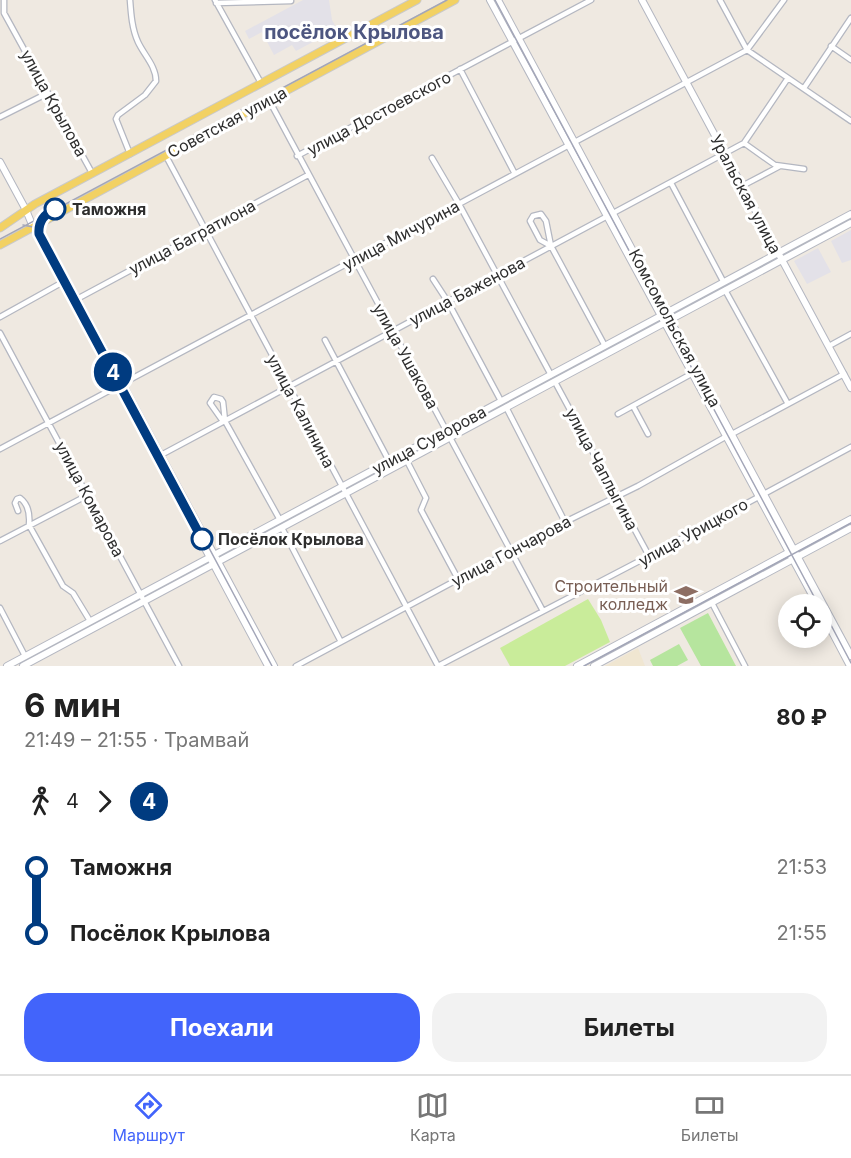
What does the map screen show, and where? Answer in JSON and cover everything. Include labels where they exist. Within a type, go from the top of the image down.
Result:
[{"type":"main road","name":"Советская улица","points":[[0,228],[26,210],[92,173],[417,0]]},
{"type":"main road","name":"Советская улица","points":[[0,245],[455,0]]},
{"type":"main road","name":"Комсомольская улица","points":[[490,0],[572,143],[791,551],[851,656]]},
{"type":"main road","name":"Комсомольская улица","points":[[498,0],[515,40]]},
{"type":"main road","name":"Уральская улица","points":[[642,0],[851,388]]},
{"type":"main road","points":[[0,162],[77,299],[212,556],[274,666]]},
{"type":"main road","name":"улица Суворова","points":[[7,666],[851,214]]},
{"type":"main road","name":"улица Суворова","points":[[23,666],[851,223]]},
{"type":"main road","points":[[35,226],[63,282],[161,455],[212,556]]},
{"type":"main road","name":"Комсомольская улица","points":[[668,321],[693,373],[730,435]]},
{"type":"main road","points":[[577,666],[851,519]]},
{"type":"main road","points":[[594,666],[851,528]]},
{"type":"main road","name":"Комсомольская улица","points":[[795,558],[812,594]]},
{"type":"main road","points":[[216,563],[268,666]]},
{"type":"main road","points":[[832,633],[850,666]]},
{"type":"main road","points":[[34,651],[38,658]]},
{"type":"street","name":"улица Крылова","points":[[4,0],[4,13],[92,173]]},
{"type":"street","points":[[130,0],[133,27],[138,44],[154,69],[156,81],[145,95],[116,119],[130,154]]},
{"type":"street","name":"улица Достоевского","points":[[297,156],[591,0]]},
{"type":"street","points":[[720,0],[747,50],[851,121]]},
{"type":"street","name":"улица Мичурина","points":[[0,449],[747,50],[783,0]]},
{"type":"street","points":[[261,83],[215,2],[291,1]]},
{"type":"street","points":[[804,88],[851,18]]},
{"type":"street","points":[[831,46],[851,60]]},
{"type":"street","name":"улица Достоевского","points":[[460,69],[515,174]]},
{"type":"street","name":"улица Баженова","points":[[161,455],[744,143],[788,78]]},
{"type":"street","points":[[0,117],[48,93]]},
{"type":"street","name":"улица Ушакова","points":[[269,100],[543,611]]},
{"type":"street","points":[[744,143],[775,165],[804,169]]},
{"type":"street","name":"улица Калинина","points":[[166,156],[438,666]]},
{"type":"street","points":[[432,158],[551,375]]},
{"type":"street","points":[[742,186],[780,166]]},
{"type":"street","name":"улица Багратиона","points":[[77,299],[308,175]]},
{"type":"street","points":[[671,183],[723,281]]},
{"type":"street","points":[[551,246],[540,240],[530,221],[533,216],[541,214],[546,221],[551,246],[605,346]]},
{"type":"street","points":[[432,279],[448,302],[501,401]]},
{"type":"street","points":[[0,316],[63,282]]},
{"type":"street","points":[[725,290],[788,404]]},
{"type":"street","name":"улица Комарова","points":[[0,333],[179,666]]},
{"type":"street","points":[[829,346],[851,334]]},
{"type":"street","points":[[325,340],[389,461]]},
{"type":"street","points":[[618,414],[693,373]]},
{"type":"street","name":"улица Гончарова","points":[[296,666],[565,522],[618,497],[844,374]]},
{"type":"street","name":"улица Чаплыгина","points":[[555,382],[649,556]]},
{"type":"street","points":[[225,421],[210,403],[214,398],[221,399],[223,402],[225,421],[280,520]]},
{"type":"street","points":[[633,406],[648,435]]},
{"type":"street","points":[[506,408],[565,522]]},
{"type":"street","name":"улица Урицкого","points":[[438,666],[851,447]]},
{"type":"street","points":[[407,461],[426,498],[421,510],[458,579]]},
{"type":"street","points":[[0,541],[88,495]]},
{"type":"street","points":[[18,511],[15,503],[20,498],[30,518],[29,525],[63,586],[74,593],[90,621]]},
{"type":"street","points":[[282,528],[342,642]]},
{"type":"street","points":[[712,603],[745,666]]},
{"type":"street","points":[[0,608],[25,656]]},
{"type":"shaded area","points":[[303,0],[329,0],[332,20],[337,29],[296,51],[292,45],[274,55],[262,32],[249,39],[245,31]]},
{"type":"shaded area","points":[[851,230],[851,260],[842,263],[831,241]]},
{"type":"shaded area","points":[[818,248],[831,272],[807,284],[794,261]]},
{"type":"shaded area","points":[[638,648],[645,666],[605,666]]},
{"type":"green space","points":[[588,599],[601,620],[610,642],[565,666],[510,666],[500,648]]},
{"type":"green space","points":[[708,613],[736,666],[701,666],[680,628]]},
{"type":"green space","points":[[679,644],[688,660],[677,666],[653,666],[650,660]]},
{"type":"tram line","points":[[0,239],[447,0]]},
{"type":"tram line","points":[[495,0],[813,594]]},
{"type":"tram line","name":"4","points":[[55,209],[43,216],[39,234],[202,539]]},
{"type":"tram line","points":[[23,225],[33,227],[41,233],[272,666]]},
{"type":"tram line","points":[[584,666],[851,523]]},
{"type":"tram line","points":[[832,627],[851,663]]},
{"type":"place","name":"Таможня","points":[[55,209]]},
{"type":"place","name":"Посёлок Крылова","points":[[202,539]]},
{"type":"place","name":"Строительный колледж","points":[[686,595]]},
{"type":"district","name":"посёлок Крылова","points":[[354,32]]}]
